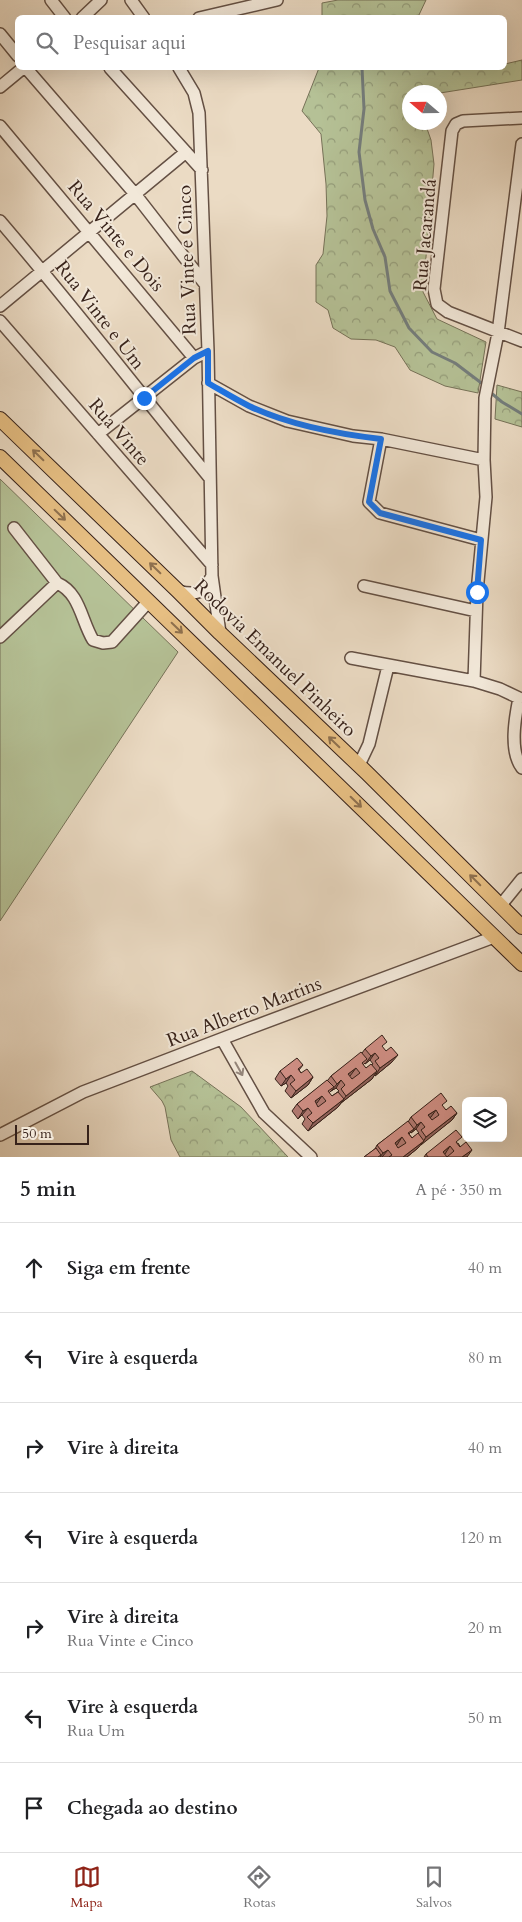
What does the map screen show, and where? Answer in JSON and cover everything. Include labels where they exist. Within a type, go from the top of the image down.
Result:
[{"type":"main road","name":"Rodovia Emanuel Pinheiro","points":[[0,419],[359,765],[522,927]]},
{"type":"main road","points":[[0,457],[522,964]]},
{"type":"street","points":[[51,0],[64,15]]},
{"type":"street","points":[[85,15],[100,0]]},
{"type":"street","points":[[131,0],[142,15]]},
{"type":"street","points":[[212,15],[277,0]]},
{"type":"street","points":[[0,34],[15,52]]},
{"type":"street","points":[[0,87],[22,70]]},
{"type":"street","points":[[27,70],[135,194],[205,284]]},
{"type":"street","points":[[112,70],[202,170]]},
{"type":"street","name":"Rua Vinte e Cinco","points":[[180,70],[189,83],[197,103],[202,170],[212,571],[220,633]]},
{"type":"street","name":"Rua Jacarandá","points":[[498,333],[448,312],[437,304],[434,289],[452,131],[456,124],[463,121],[522,118]]},
{"type":"street","name":"Rua Vinte e Dois","points":[[0,126],[194,358]]},
{"type":"street","points":[[474,681],[476,611],[486,497],[484,460],[485,398],[498,333],[522,144]]},
{"type":"street","points":[[0,306],[186,152]]},
{"type":"street","name":"Rua Vinte e Um","points":[[0,221],[210,477]]},
{"type":"street","name":"Rua Vinte","points":[[0,321],[98,434],[212,571]]},
{"type":"street","points":[[498,333],[522,341]]},
{"type":"street","points":[[98,434],[194,358],[208,351]]},
{"type":"street","points":[[208,383],[249,406],[287,421],[353,436],[381,439],[484,460]]},
{"type":"street","points":[[381,439],[369,502],[380,513],[481,540]]},
{"type":"street","points":[[14,528],[57,584],[66,587],[74,596],[86,629],[93,640],[104,643],[112,642],[149,601]]},
{"type":"street","points":[[178,590],[191,594],[200,592],[207,585],[212,571]]},
{"type":"street","points":[[0,637],[57,584]]},
{"type":"street","points":[[364,586],[476,611]]},
{"type":"street","points":[[351,658],[474,681],[520,697],[514,728],[517,762],[522,768]]},
{"type":"street","points":[[359,765],[369,744],[388,666]]},
{"type":"street","points":[[501,905],[522,879]]},
{"type":"street","name":"Rua Alberto Martins","points":[[5,1132],[83,1092],[494,937]]},
{"type":"street","points":[[222,1039],[264,1113],[312,1157]]},
{"type":"green space","points":[[338,0],[426,0],[419,15],[322,15],[322,3]]},
{"type":"green space","points":[[522,60],[522,80],[447,92],[447,85],[402,85],[402,130],[427,130],[431,140],[434,164],[423,292],[437,319],[486,342],[478,393],[445,386],[410,370],[395,347],[376,340],[351,339],[333,328],[328,310],[316,302],[316,265],[323,254],[327,216],[326,184],[321,134],[302,111],[318,70],[507,70],[507,64]]},
{"type":"green space","points":[[497,385],[522,392],[522,427],[495,419]]},
{"type":"green space","points":[[0,479],[178,652],[0,921]]},
{"type":"green space","points":[[192,1071],[241,1107],[288,1157],[180,1157],[171,1140],[165,1107],[150,1087]]},
{"type":"building","points":[[382,1035],[387,1042],[382,1046],[386,1051],[391,1047],[398,1055],[380,1068],[375,1061],[379,1058],[375,1053],[371,1056],[365,1049]]},
{"type":"building","points":[[361,1052],[367,1059],[362,1063],[366,1068],[371,1064],[377,1071],[346,1096],[341,1089],[345,1085],[341,1080],[337,1084],[331,1076]],"holes":[[[356,1068],[360,1073],[352,1079],[348,1074]]]},
{"type":"building","points":[[297,1058],[303,1065],[298,1069],[301,1073],[307,1069],[313,1077],[296,1091],[290,1084],[295,1080],[291,1075],[286,1079],[280,1071]]},
{"type":"building","points":[[327,1080],[334,1087],[328,1091],[332,1096],[338,1092],[344,1099],[313,1123],[307,1117],[312,1113],[308,1108],[303,1111],[297,1104]],"holes":[[[322,1096],[326,1101],[318,1107],[315,1101]]]},
{"type":"building","points":[[441,1093],[447,1101],[442,1105],[446,1110],[451,1106],[457,1113],[426,1137],[421,1130],[425,1127],[421,1122],[417,1125],[411,1117]],"holes":[[[436,1110],[439,1115],[432,1120],[428,1115]]]},
{"type":"building","points":[[408,1121],[414,1129],[408,1133],[412,1138],[418,1133],[424,1141],[403,1157],[389,1157],[392,1155],[388,1150],[383,1153],[377,1145]],"holes":[[[402,1137],[406,1143],[398,1148],[395,1143]]]},
{"type":"building","points":[[456,1130],[462,1137],[456,1142],[460,1147],[466,1142],[472,1150],[462,1157],[447,1157],[428,1157],[426,1154]],"holes":[[[450,1146],[454,1151],[447,1157],[443,1152]]]},
{"type":"building","points":[[376,1148],[381,1155],[378,1157],[364,1157]]},
{"type":"waterway","points":[[362,70],[364,109],[359,152],[365,200],[373,229],[385,257],[390,291],[409,328],[432,352],[455,363],[484,385]]},
{"type":"waterway","points":[[490,392],[522,414]]},
{"type":"route","points":[[144,398],[194,358],[208,351],[208,383],[249,406],[287,421],[353,436],[381,439],[369,502],[380,513],[481,540],[477,592]]}]
